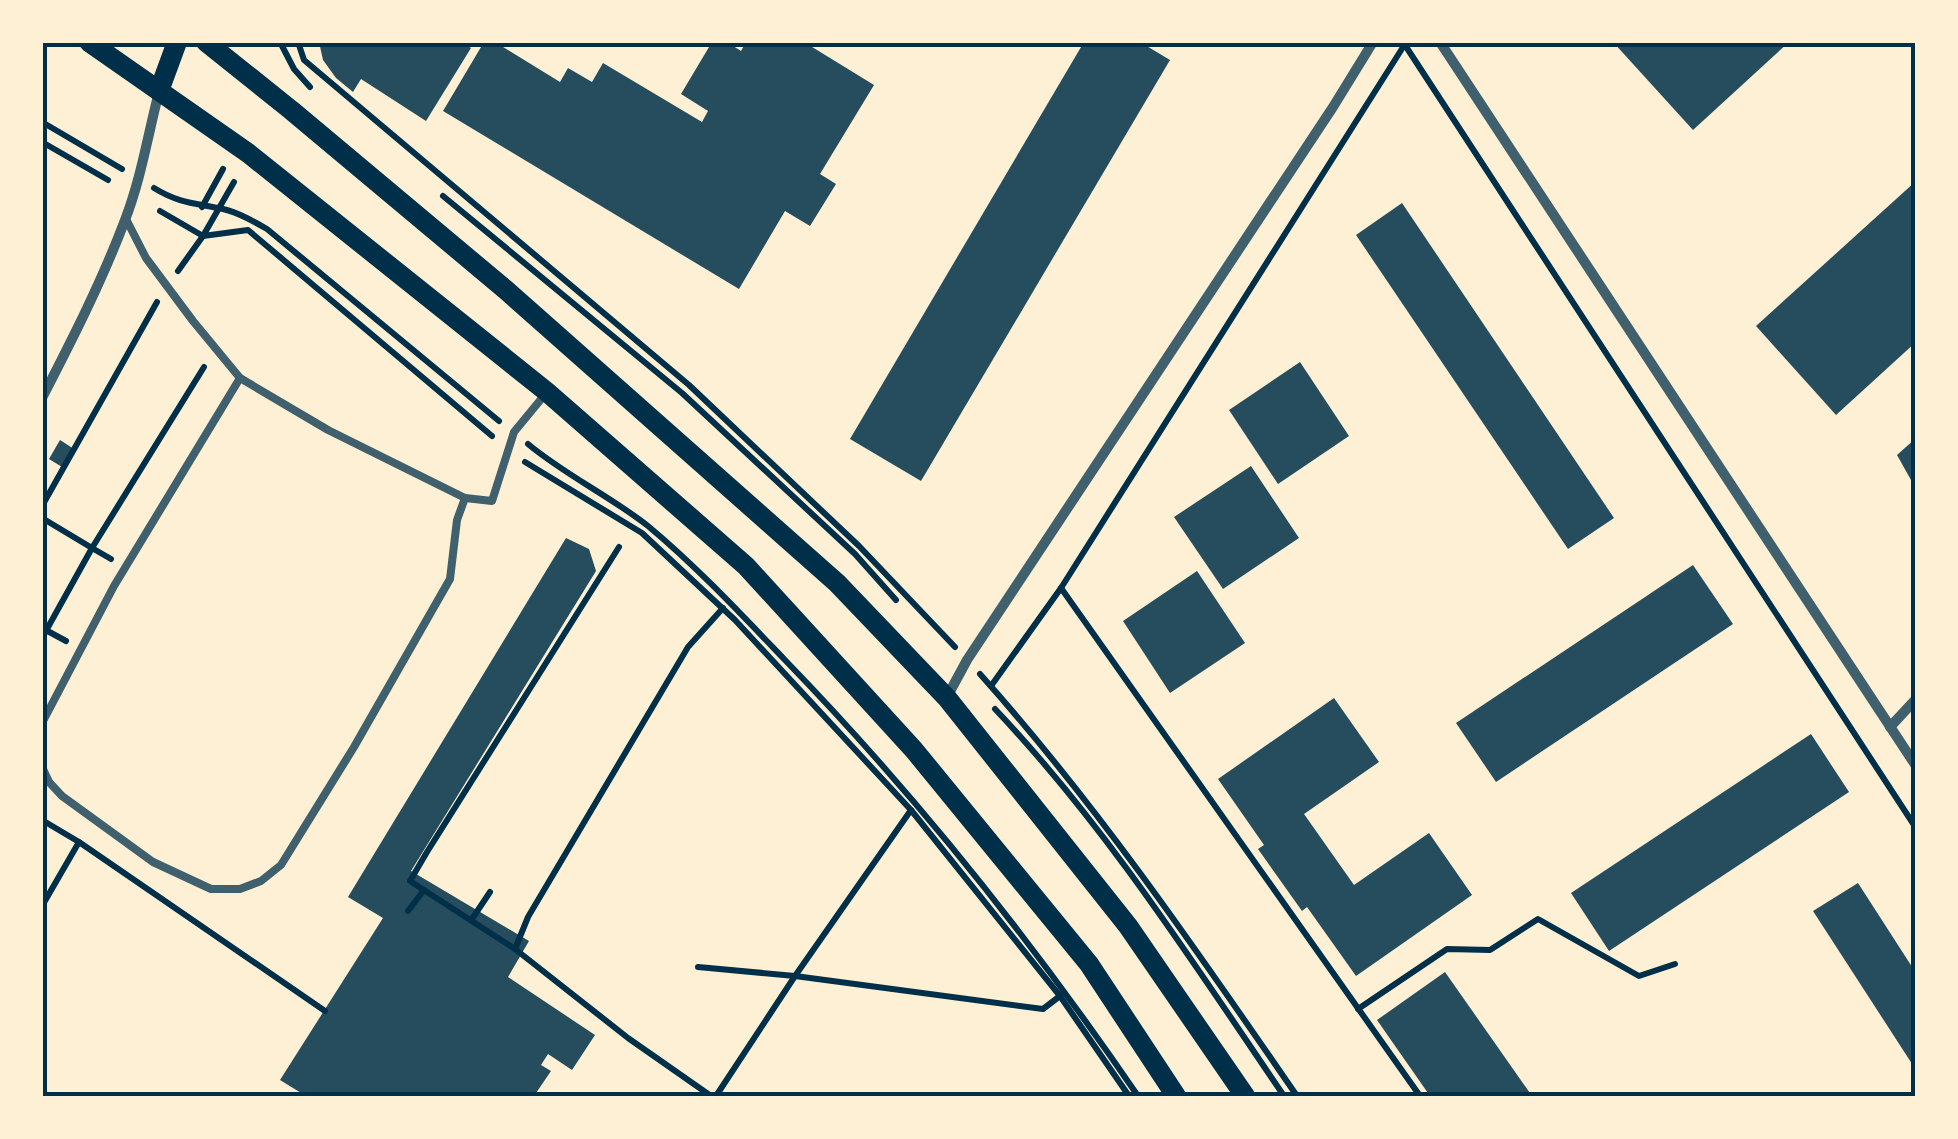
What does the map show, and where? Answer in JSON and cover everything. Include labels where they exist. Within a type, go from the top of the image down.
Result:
[{"type":"main road","points":[[89,42],[248,153],[547,392],[746,566],[914,750],[1089,964],[1176,1096]]},
{"type":"main road","points":[[159,90],[177,42]]},
{"type":"main road","points":[[206,42],[506,290],[837,584],[946,698],[1128,926],[1245,1096]]},
{"type":"street","points":[[946,698],[967,660],[1373,42]]},
{"type":"street","points":[[1440,42],[1916,766]]},
{"type":"street","points":[[42,398],[126,219],[159,90]]},
{"type":"street","points":[[1890,726],[1916,700]]},
{"type":"lane","points":[[126,219],[138,246],[166,286],[240,378],[328,430],[465,498],[492,501],[514,432],[547,392]]},
{"type":"lane","points":[[42,723],[126,567],[240,378]]},
{"type":"lane","points":[[42,767],[62,796],[153,862],[210,888],[240,890],[261,881],[281,866],[450,579],[457,520],[465,498]]},
{"type":"path","points":[[282,80],[304,60],[298,42]]},
{"type":"path","points":[[990,686],[1061,588],[1404,43],[1916,828]]},
{"type":"path","points":[[274,56],[282,47]]},
{"type":"path","points":[[42,122],[112,162]]},
{"type":"path","points":[[42,142],[108,180]]},
{"type":"path","points":[[202,207],[220,176]]},
{"type":"path","points":[[42,506],[166,286],[203,236],[234,182]]},
{"type":"path","points":[[167,196],[242,215],[267,230],[538,452],[646,525],[725,598],[853,730],[903,788],[1009,918],[1138,1096]]},
{"type":"path","points":[[160,211],[203,236],[248,230],[529,466],[642,533],[722,608],[911,810],[1063,994],[1129,1096]]},
{"type":"path","points":[[42,638],[92,548],[215,349]]},
{"type":"path","points":[[42,518],[126,567]]},
{"type":"path","points":[[620,548],[410,881],[515,949],[628,1038],[714,1096],[911,810]]},
{"type":"path","points":[[1061,588],[1420,1096]]},
{"type":"path","points":[[515,949],[528,917],[688,646],[722,608]]},
{"type":"path","points":[[42,820],[80,842],[325,1012]]},
{"type":"path","points":[[42,906],[80,842]]},
{"type":"path","points":[[408,911],[424,890]]},
{"type":"path","points":[[472,919],[490,892]]},
{"type":"path","points":[[1358,1008],[1447,949],[1490,950],[1538,919],[1639,976],[1675,964]]},
{"type":"path","points":[[698,966],[1042,1009],[1063,994]]},
{"type":"building","points":[[319,42],[462,42],[471,48],[426,121],[361,79],[353,92],[323,60]]},
{"type":"building","points":[[484,42],[495,42],[560,82],[568,68],[592,82],[603,63],[702,122],[708,111],[681,94],[712,42],[727,42],[741,51],[746,42],[804,42],[874,85],[820,174],[836,184],[810,226],[785,211],[739,289],[443,111]]},
{"type":"building","points":[[1084,42],[1140,42],[1170,60],[921,481],[850,439]]},
{"type":"building","points":[[1613,42],[1789,42],[1693,130]]},
{"type":"building","points":[[1916,181],[1916,342],[1836,415],[1756,326]]},
{"type":"building","points":[[1402,203],[1614,518],[1568,549],[1356,235]]},
{"type":"building","points":[[1300,362],[1349,436],[1278,484],[1229,410]]},
{"type":"building","points":[[1916,438],[1916,489],[1897,455]]},
{"type":"building","points":[[60,440],[74,449],[62,467],[49,459]]},
{"type":"building","points":[[1251,466],[1299,538],[1223,589],[1174,517]]},
{"type":"building","points":[[566,538],[589,549],[596,571],[411,871],[529,941],[508,977],[595,1035],[572,1070],[548,1054],[541,1065],[551,1071],[534,1096],[306,1096],[280,1080],[383,918],[348,897]]},
{"type":"building","points":[[1693,565],[1733,624],[1496,782],[1456,723]]},
{"type":"building","points":[[1197,571],[1245,643],[1170,693],[1123,621]]},
{"type":"building","points":[[1334,698],[1379,762],[1304,814],[1354,885],[1429,833],[1472,895],[1356,976],[1307,907],[1302,911],[1258,849],[1264,845],[1218,779]]},
{"type":"building","points":[[1811,734],[1849,792],[1609,951],[1571,893]]},
{"type":"building","points":[[1858,883],[1916,973],[1916,1070],[1813,911]]},
{"type":"building","points":[[1445,972],[1532,1096],[1430,1096],[1377,1020]]}]
